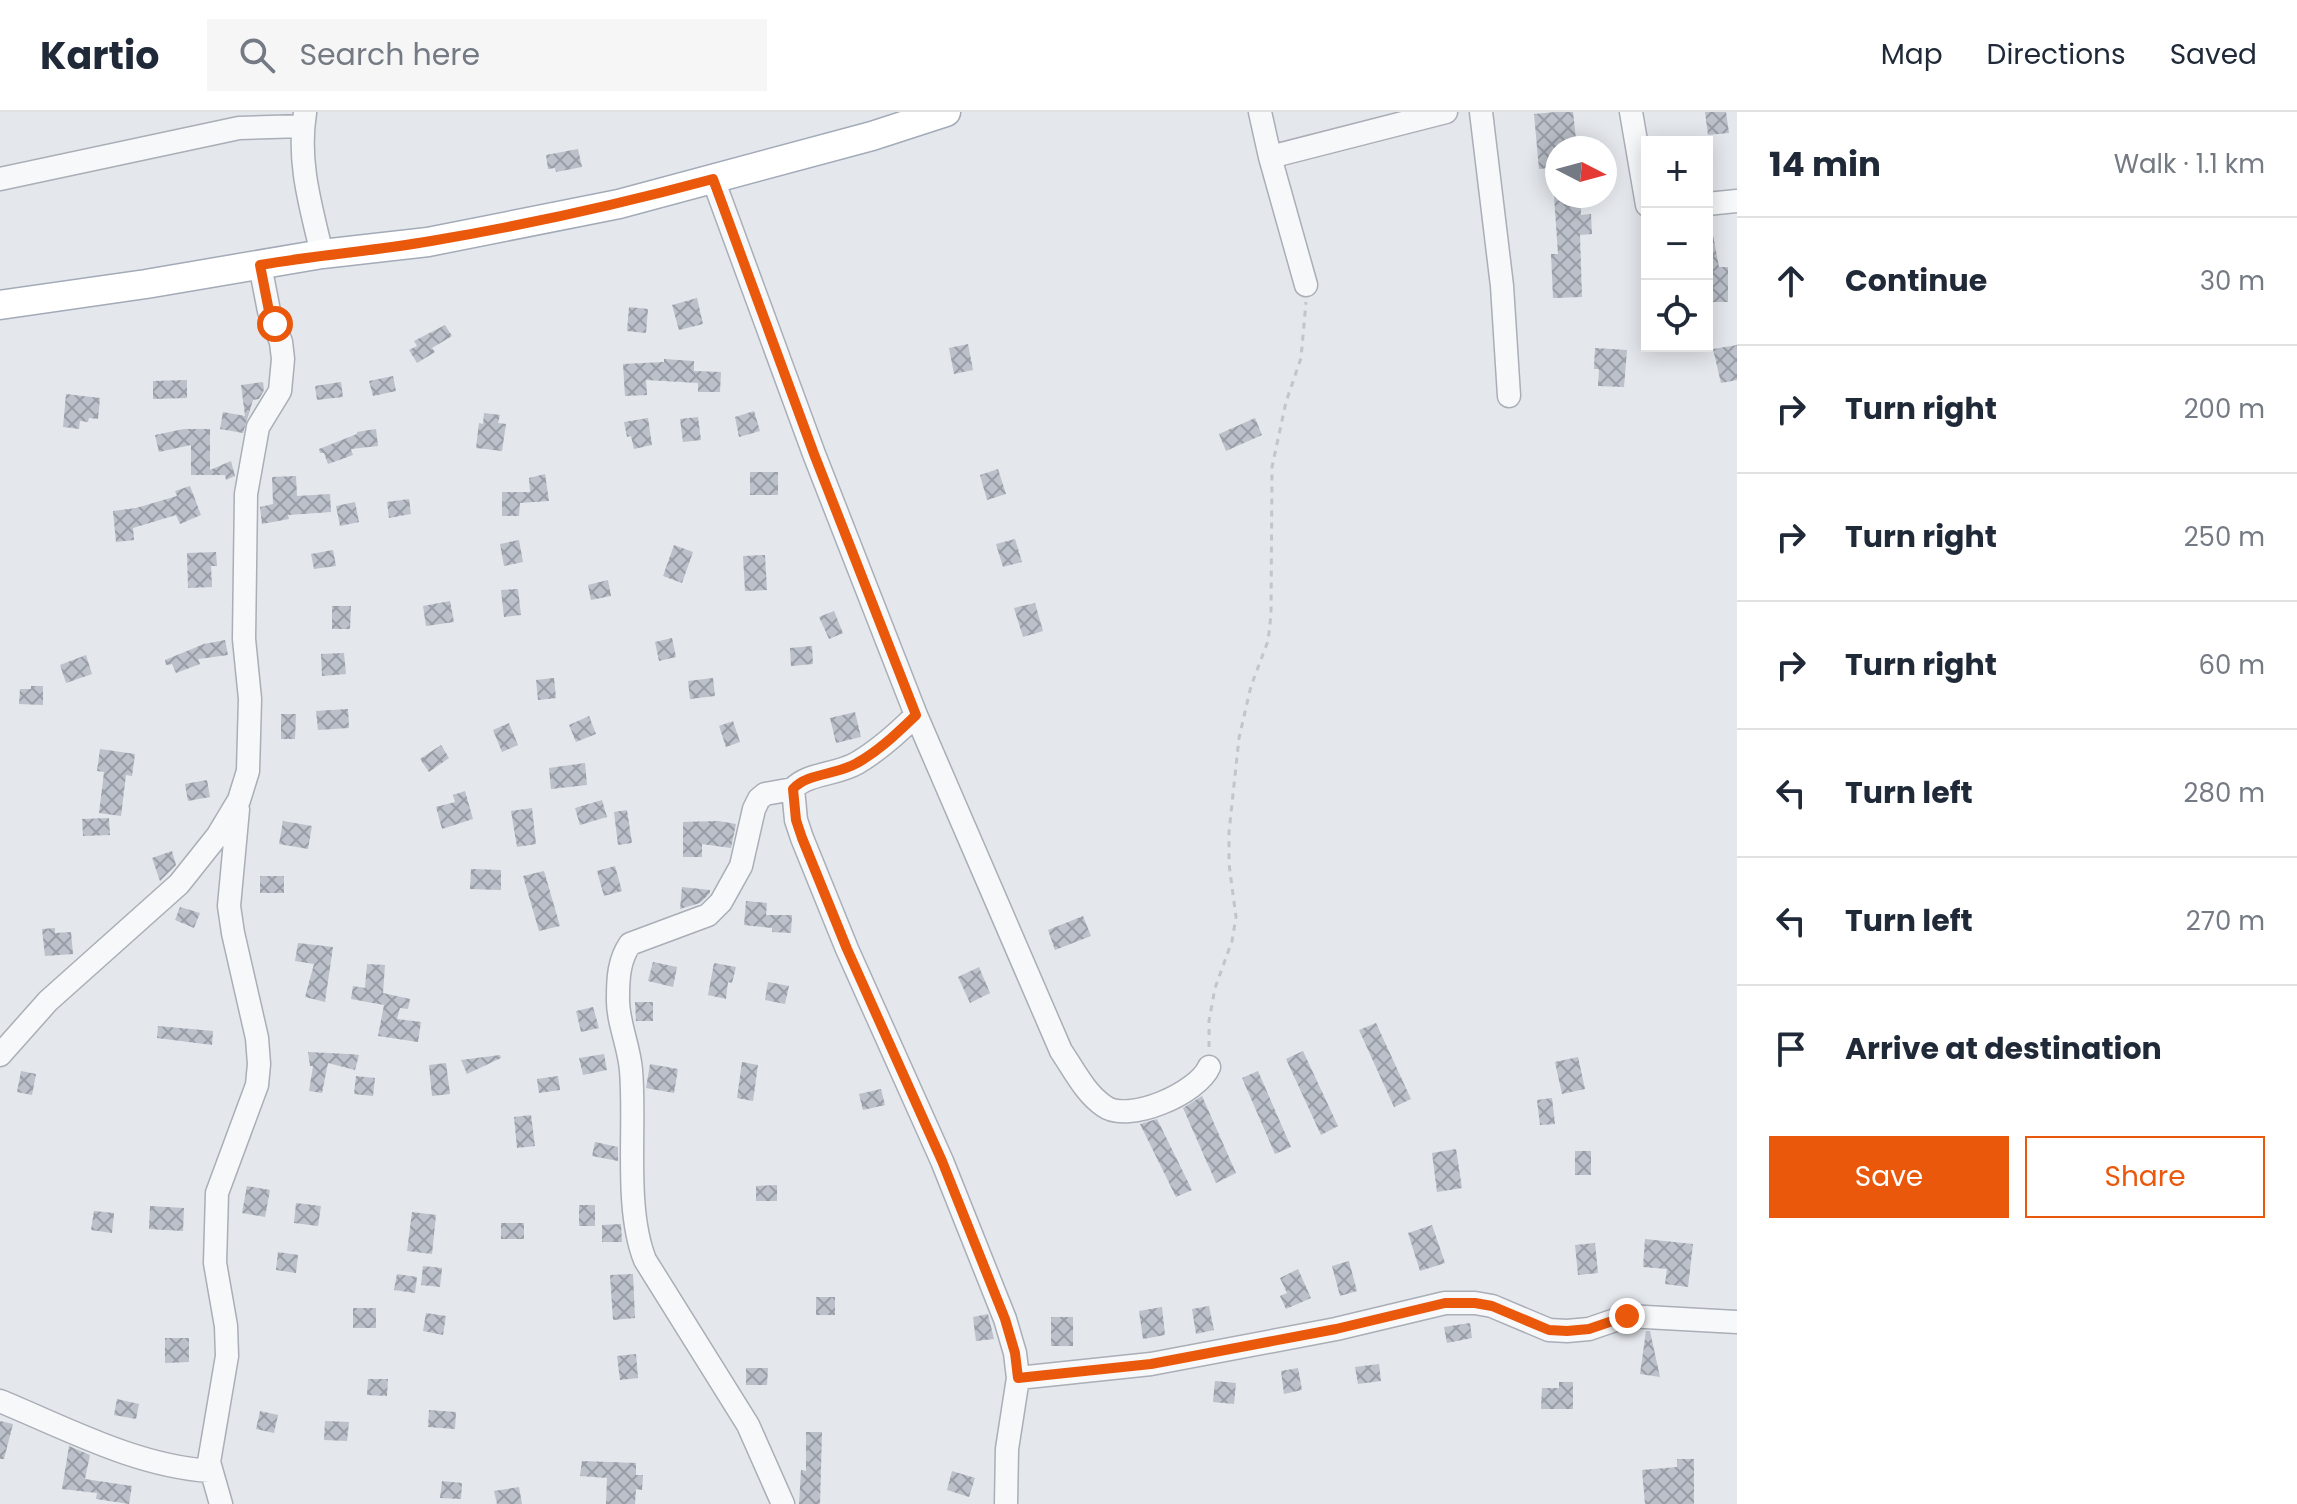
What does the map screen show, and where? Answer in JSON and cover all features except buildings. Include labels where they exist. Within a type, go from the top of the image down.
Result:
[{"type":"main road","points":[[0,305],[322,254],[442,239],[619,204],[887,132],[946,112]]},
{"type":"street","points":[[1260,112],[1306,285]]},
{"type":"street","points":[[1270,157],[1446,112]]},
{"type":"street","points":[[1481,112],[1502,286],[1509,396]]},
{"type":"street","points":[[1631,112],[1641,170]]},
{"type":"street","points":[[0,179],[239,128],[304,119],[304,180],[322,254]]},
{"type":"street","points":[[713,179],[814,454],[916,715],[1061,1051],[1086,1088],[1106,1109],[1130,1111],[1165,1103],[1194,1086],[1205,1077],[1209,1067]]},
{"type":"street","points":[[1713,203],[1737,201]]},
{"type":"street","points":[[221,1504],[210,1471],[211,1443],[227,1356],[226,1326],[215,1263],[217,1193],[257,1085],[259,1064],[257,1038],[229,906],[239,800],[248,771],[250,742],[250,699],[244,639],[246,494],[258,427],[280,391],[283,359],[260,265]]},
{"type":"street","points":[[783,1504],[748,1425],[645,1260],[639,1244],[633,1177],[631,1069],[618,1009],[619,972],[623,954],[630,944],[708,915],[721,902],[741,866],[759,799],[765,794],[793,789],[800,781],[855,765],[889,741],[916,715]]},
{"type":"street","points":[[793,789],[796,820],[802,838],[847,949],[942,1161],[1005,1319],[1015,1353],[1018,1378],[1007,1449],[1006,1504]]},
{"type":"street","points":[[0,1055],[48,1001],[179,884],[218,835],[239,800]]},
{"type":"street","points":[[1018,1378],[1151,1364],[1336,1329],[1445,1303],[1492,1306],[1549,1330],[1589,1329],[1627,1316],[1737,1322]]},
{"type":"street","points":[[0,1401],[135,1457],[165,1466],[210,1471]]},
{"type":"path","points":[[1209,1067],[1211,1010],[1236,917],[1229,864],[1229,832],[1239,738],[1251,686],[1268,641],[1271,615],[1272,467],[1278,433],[1301,358],[1306,325],[1306,285]]},
{"type":"route","points":[[275,324],[269,311],[260,265],[322,254],[428,242],[619,204],[713,179],[814,454],[916,715],[889,741],[855,765],[800,781],[793,789],[796,820],[847,949],[942,1161],[1005,1319],[1015,1353],[1018,1378],[1151,1364],[1336,1329],[1445,1303],[1492,1306],[1549,1330],[1589,1329],[1627,1316]]}]
